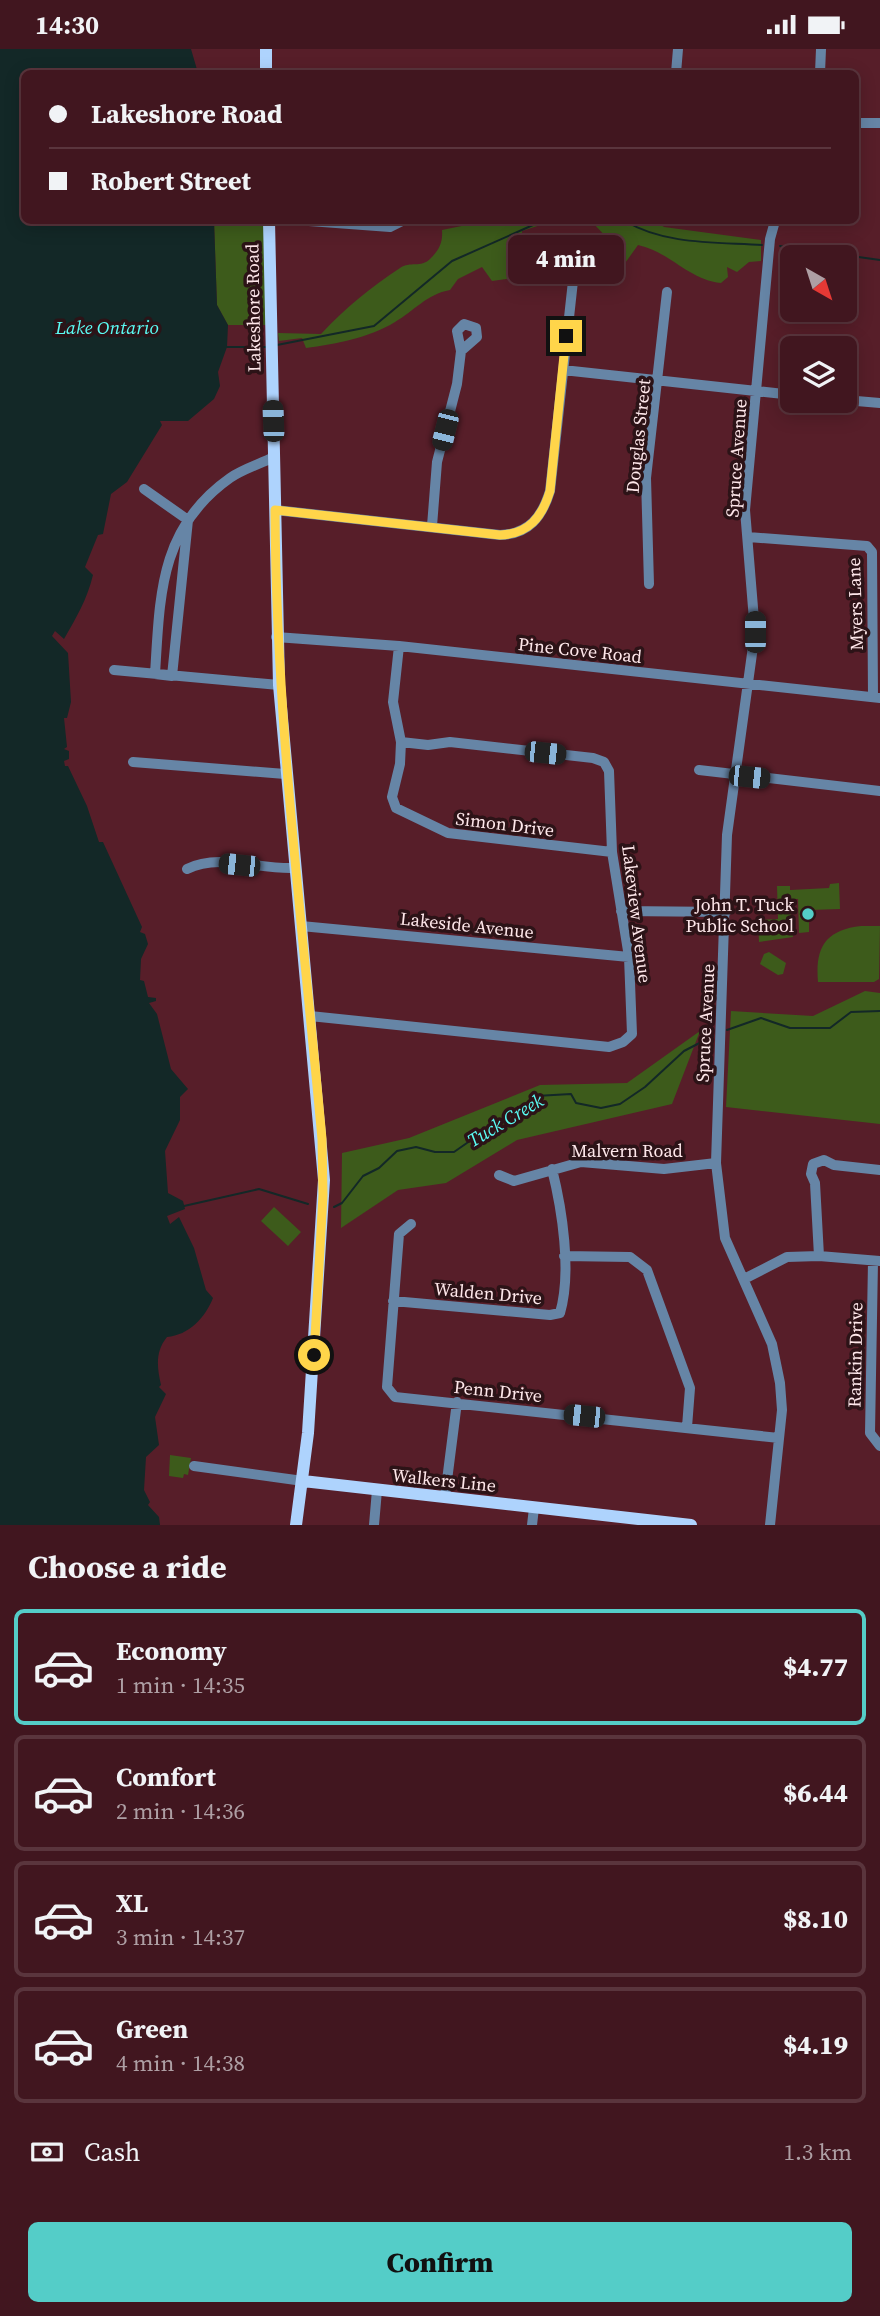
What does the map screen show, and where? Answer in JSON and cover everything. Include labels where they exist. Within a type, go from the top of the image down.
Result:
[{"type":"main road","points":[[266,49],[266,70]]},
{"type":"main road","name":"Lakeshore Road","points":[[269,224],[276,637],[285,774],[324,1180],[303,1481],[296,1525]]},
{"type":"main road","name":"Walkers Line","points":[[303,1481],[691,1525]]},
{"type":"street","points":[[676,70],[678,49]]},
{"type":"street","points":[[820,70],[821,49]]},
{"type":"street","points":[[859,123],[880,124]]},
{"type":"street","points":[[350,224],[390,227],[396,224]]},
{"type":"street","name":"Spruce Avenue","points":[[770,1525],[779,1438],[780,1384],[772,1344],[725,1238],[716,1163],[727,835],[749,684],[755,610],[745,510],[770,239],[774,224]]},
{"type":"street","points":[[275,510],[514,534],[534,524],[544,509],[550,491],[572,259]]},
{"type":"street","name":"Douglas Street","points":[[649,584],[646,478],[660,381],[667,292]]},
{"type":"street","points":[[432,526],[437,462],[453,405],[461,351]]},
{"type":"street","points":[[563,370],[780,393]]},
{"type":"street","points":[[857,401],[880,403]]},
{"type":"street","points":[[155,674],[160,595],[165,564],[188,520],[233,476],[274,457]]},
{"type":"street","points":[[144,489],[188,520]]},
{"type":"street","points":[[155,674],[172,675],[188,520]]},
{"type":"street","name":"Myers Lane","points":[[748,537],[867,546],[872,552],[876,697]]},
{"type":"street","name":"Pine Cove Road","points":[[276,637],[399,646],[876,697]]},
{"type":"street","name":"Simon Drive","points":[[399,646],[393,702],[401,742],[400,764],[392,797],[396,808],[407,816],[448,833],[612,852]]},
{"type":"street","points":[[114,670],[279,685]]},
{"type":"street","name":"Lakeview Avenue","points":[[310,1016],[609,1047],[623,1042],[632,1034],[629,957],[612,852],[610,771],[604,762],[593,758],[450,742],[428,745],[401,742]]},
{"type":"street","points":[[133,762],[285,774]]},
{"type":"street","points":[[699,770],[880,791]]},
{"type":"street","points":[[187,869],[214,862],[295,869]]},
{"type":"street","points":[[621,911],[726,912]]},
{"type":"street","name":"Lakeside Avenue","points":[[301,926],[629,957]]},
{"type":"street","points":[[820,1256],[815,1183],[811,1174],[813,1164],[824,1160],[834,1165],[880,1170]]},
{"type":"street","name":"Malvern Road","points":[[499,1175],[514,1181],[552,1168],[581,1162],[664,1169],[716,1163]]},
{"type":"street","name":"Walden Drive","points":[[393,1301],[557,1314],[562,1310],[564,1256],[559,1195],[552,1168]]},
{"type":"street","name":"Penn Drive","points":[[411,1224],[399,1234],[387,1387],[395,1397],[779,1438]]},
{"type":"street","points":[[564,1256],[630,1257],[647,1270],[690,1388],[687,1427]]},
{"type":"street","points":[[744,1279],[787,1257],[820,1256],[876,1261]]},
{"type":"street","name":"Rankin Drive","points":[[876,1261],[875,1358],[870,1433],[880,1446]]},
{"type":"street","points":[[445,1496],[457,1402]]},
{"type":"street","name":"Walkers Line","points":[[194,1466],[303,1481]]},
{"type":"street","points":[[374,1525],[377,1490]]},
{"type":"street","points":[[532,1525],[534,1508]]},
{"type":"green space","points":[[214,224],[264,224],[266,325],[228,325],[217,305]]},
{"type":"green space","points":[[471,224],[544,224],[522,231],[521,277],[492,281],[482,267],[458,279],[450,290],[434,295],[395,322],[374,332],[306,348],[302,338],[279,341],[278,333],[321,334],[389,275],[404,266],[427,262],[440,246],[442,230]]},
{"type":"green space","points":[[594,224],[660,224],[664,227],[761,240],[761,261],[749,262],[737,272],[727,267],[728,277],[721,283],[699,277],[660,253],[638,245],[623,266],[610,257],[612,243]]},
{"type":"green space","points":[[839,883],[840,909],[809,910],[809,932],[799,933],[798,899],[789,899],[793,937],[759,942],[758,920],[778,919],[777,886],[790,886],[790,890],[829,888],[830,884]]},
{"type":"green space","points":[[861,926],[880,926],[879,979],[874,982],[818,982],[818,959],[825,943],[839,932]]},
{"type":"green space","points":[[769,952],[786,963],[783,974],[778,975],[760,964],[764,954]]},
{"type":"green space","points":[[865,991],[880,993],[880,1124],[726,1107],[731,1011],[813,1016]]},
{"type":"green space","points":[[700,1031],[672,1104],[517,1140],[446,1183],[398,1190],[341,1228],[342,1153],[409,1138],[540,1085],[627,1083]]},
{"type":"green space","points":[[274,1207],[301,1232],[288,1246],[261,1221]]},
{"type":"green space","points":[[170,1455],[191,1458],[188,1475],[184,1474],[183,1478],[169,1476]]},
{"type":"water","name":"Lake Ontario","points":[[0,49],[191,49],[197,70],[21,70],[21,224],[214,224],[217,305],[228,325],[227,347],[218,372],[220,386],[214,399],[188,421],[160,421],[162,425],[127,482],[111,494],[103,534],[98,535],[85,567],[93,575],[81,609],[64,639],[55,631],[52,636],[68,653],[71,702],[67,718],[64,718],[67,747],[64,749],[69,751],[69,759],[64,761],[65,766],[68,766],[87,806],[99,842],[103,842],[142,927],[140,932],[145,934],[148,944],[141,959],[140,980],[144,981],[148,997],[156,998],[156,1001],[149,1003],[157,1014],[171,1069],[188,1089],[180,1097],[180,1120],[165,1151],[168,1193],[183,1201],[185,1209],[167,1216],[170,1224],[179,1217],[194,1248],[206,1290],[213,1298],[206,1312],[195,1324],[182,1333],[167,1337],[159,1354],[159,1387],[166,1394],[155,1417],[159,1445],[146,1457],[144,1490],[150,1502],[148,1505],[159,1517],[160,1525],[0,1525]]},
{"type":"waterway","points":[[277,345],[374,326],[452,261],[535,224]]},
{"type":"waterway","points":[[631,224],[674,238],[762,245]]},
{"type":"waterway","points":[[858,257],[880,260]]},
{"type":"waterway","points":[[227,347],[268,347]]},
{"type":"waterway","name":"Tuck Creek","points":[[727,1030],[761,1018],[790,1028],[830,1028],[851,1012],[880,1011]]},
{"type":"waterway","name":"Tuck Creek","points":[[334,1207],[342,1203],[363,1176],[379,1168],[397,1151],[416,1147],[435,1152],[454,1152],[487,1129],[522,1113],[536,1096],[571,1094],[576,1103],[601,1108],[620,1104],[645,1087],[684,1051],[713,1036]]},
{"type":"waterway","name":"Tuck Creek","points":[[184,1206],[259,1189],[308,1204]]},
{"type":"place","name":"John T. Tuck Public School","points":[[808,914]]},
{"type":"route","points":[[314,1355],[324,1180],[285,774],[276,637],[275,510],[500,535],[514,534],[534,524],[544,509],[550,491],[566,336]]}]
